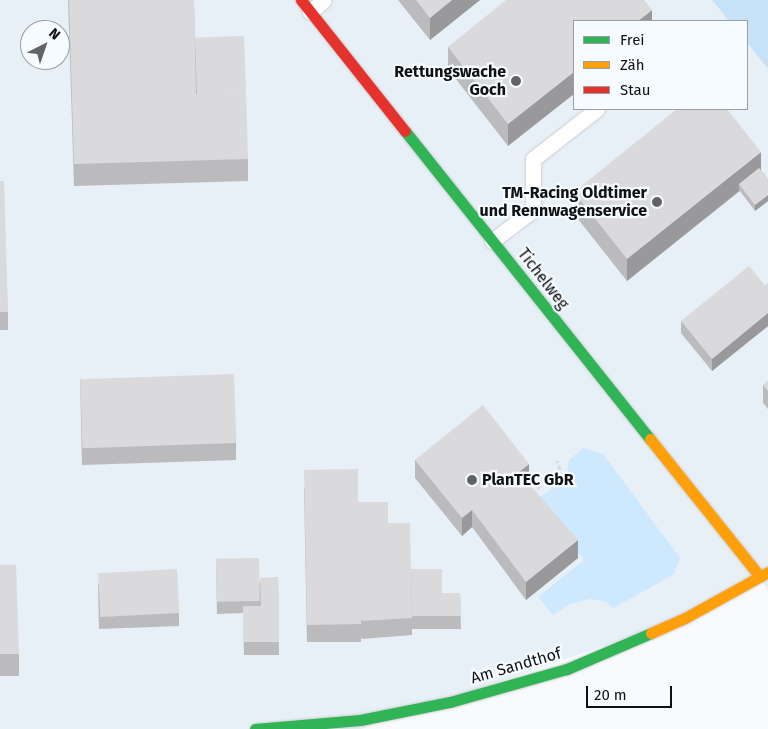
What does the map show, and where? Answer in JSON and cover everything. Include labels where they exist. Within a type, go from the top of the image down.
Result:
[{"type":"street","name":"Tichelweg","points":[[305,6],[492,241],[764,574]]},
{"type":"street","name":"Am Sandthof","points":[[255,729],[360,720],[450,702],[567,669],[685,618],[764,574]]},
{"type":"lane","points":[[305,6],[324,0]]},
{"type":"lane","points":[[492,241],[533,210],[533,159],[597,110]]},
{"type":"path","points":[[525,498],[560,470],[557,460]]},
{"type":"shaded area","points":[[0,0],[712,0],[728,20],[573,20],[573,110],[748,110],[748,44],[768,69],[768,591],[760,577],[685,618],[361,729],[0,729]]},
{"type":"shaded area","points":[[712,0],[768,0],[768,69],[748,44],[748,20],[728,20]]},
{"type":"shaded area","points":[[583,448],[603,454],[680,558],[674,574],[614,608],[604,601],[590,599],[569,604],[553,615],[538,597],[584,560],[536,501],[567,476],[569,460]]},
{"type":"building","points":[[69,0],[194,0],[196,94],[246,93],[248,159],[74,164]]},
{"type":"building","points":[[416,0],[452,0],[430,18]]},
{"type":"building","name":"Rettungswache Goch","points":[[506,0],[644,0],[652,10],[639,20],[573,20],[573,73],[508,124],[448,47]]},
{"type":"building","points":[[244,36],[246,93],[197,95],[195,38]]},
{"type":"building","name":"TM-Racing Oldtimer und Rennwagenservice","points":[[676,110],[728,110],[761,152],[627,259],[574,192]]},
{"type":"building","points":[[759,168],[768,179],[768,195],[755,205],[739,184]]},
{"type":"building","points":[[0,181],[4,181],[8,312],[0,312]]},
{"type":"building","points":[[749,266],[768,289],[768,313],[712,359],[681,321]]},
{"type":"building","points":[[234,374],[236,443],[83,448],[80,379]]},
{"type":"building","points":[[768,381],[768,391],[763,385]]},
{"type":"building","points":[[483,405],[529,464],[519,472],[578,540],[526,582],[472,510],[462,518],[415,460]]},
{"type":"building","points":[[358,469],[358,502],[388,502],[388,523],[410,523],[412,618],[362,621],[361,619],[361,624],[307,625],[304,470]]},
{"type":"building","points":[[259,558],[260,601],[217,602],[216,559]]},
{"type":"building","points":[[0,565],[16,565],[19,654],[0,654]]},
{"type":"building","points":[[177,569],[179,613],[100,617],[98,573]]},
{"type":"building","points":[[411,569],[442,569],[442,593],[460,593],[461,616],[412,616]]},
{"type":"building","points":[[278,577],[279,606],[261,607],[260,578]]},
{"type":"building","points":[[243,606],[279,606],[279,642],[243,642]]},
{"type":"traffic: fast","points":[[405,131],[650,439]]},
{"type":"traffic: fast","points":[[255,729],[360,720],[450,702],[567,669],[651,633]]},
{"type":"traffic: slow","points":[[650,439],[760,577]]},
{"type":"traffic: slow","points":[[651,633],[685,618],[768,572]]},
{"type":"traffic: jam","points":[[301,0],[405,131]]},
{"type":"place","name":"Rettungswache Goch","points":[[516,81]]},
{"type":"place","name":"TM-Racing Oldtimer und Rennwagenservice","points":[[657,202]]},
{"type":"place","name":"PlanTEC GbR","points":[[472,480]]}]
